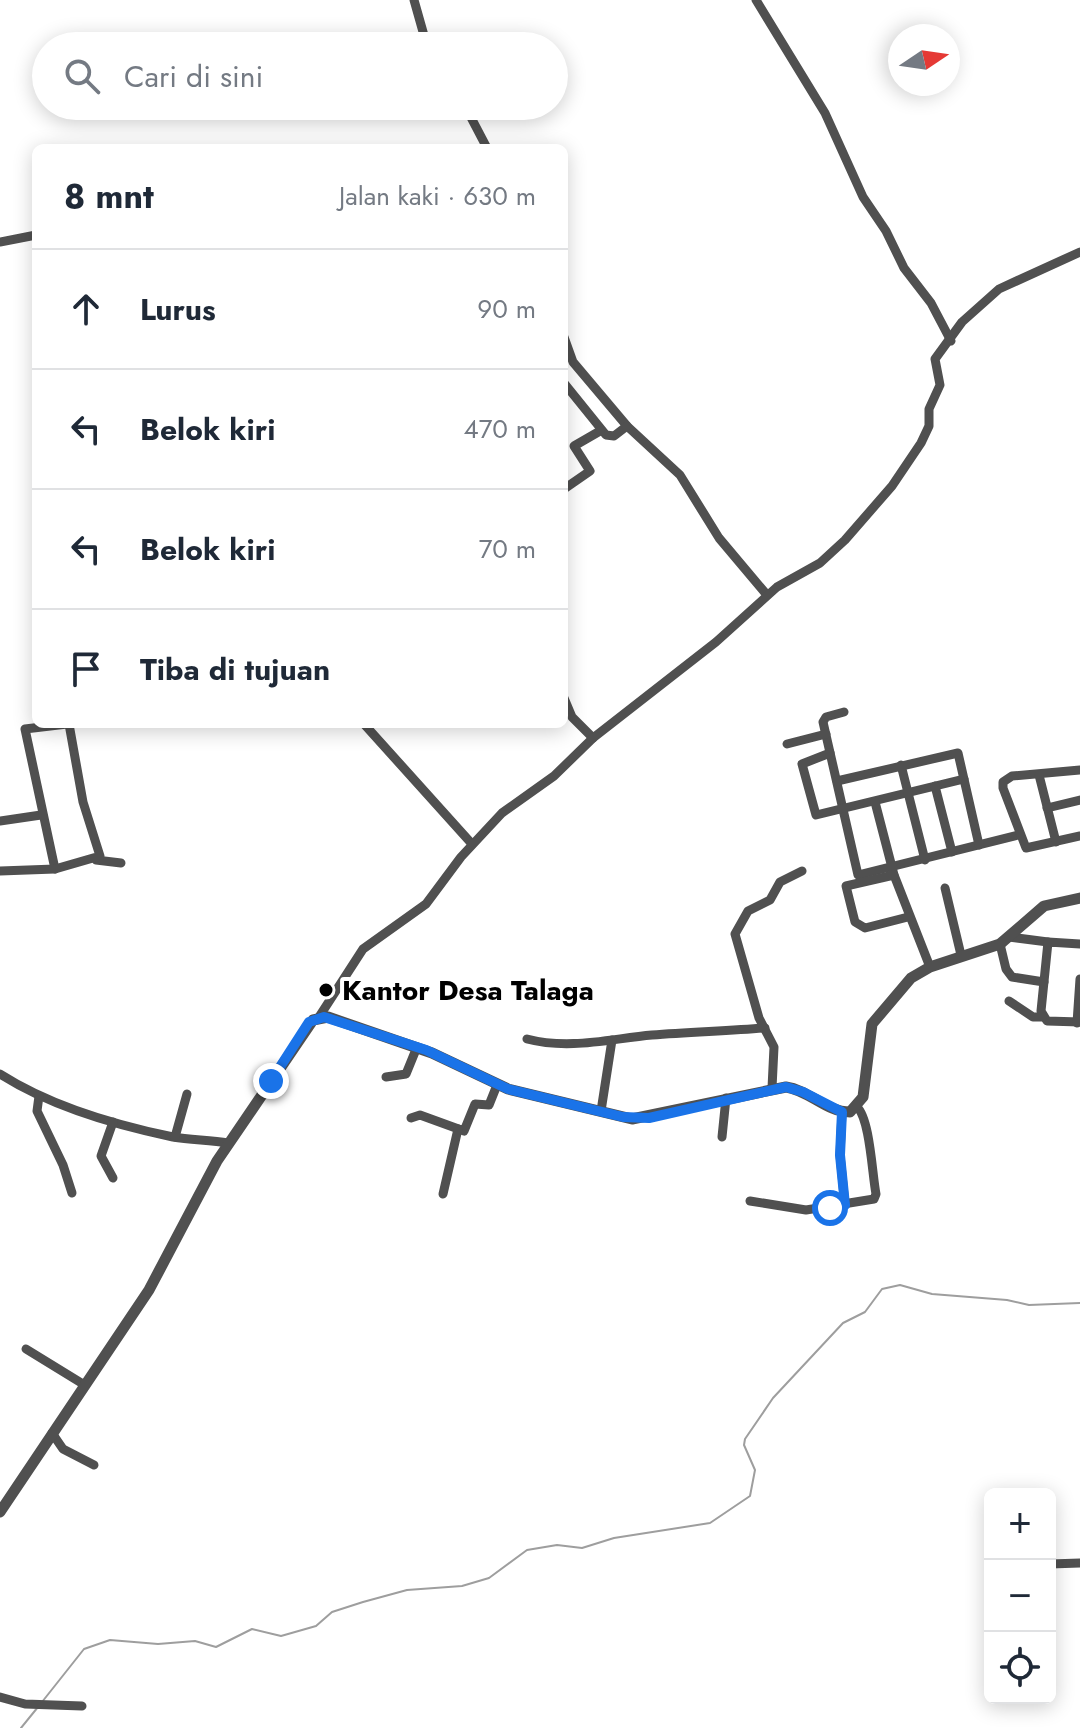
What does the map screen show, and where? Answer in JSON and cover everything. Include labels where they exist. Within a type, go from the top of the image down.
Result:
[{"type":"street","points":[[414,0],[423,32]]},
{"type":"street","points":[[756,0],[825,113],[863,197],[886,231],[904,268],[931,303],[951,341]]},
{"type":"street","points":[[472,120],[485,144]]},
{"type":"street","points":[[0,242],[32,236]]},
{"type":"street","points":[[0,1512],[160,1272],[228,1143],[243,1126],[309,1022],[319,1017],[363,949],[426,904],[472,844],[522,797],[561,771],[593,738],[716,642],[767,595],[827,557],[892,486],[928,429],[929,409],[940,385],[935,359],[962,322],[999,289],[1080,252]]},
{"type":"street","points":[[568,348],[573,362],[627,426],[680,475],[719,538],[767,595]]},
{"type":"street","points":[[568,388],[600,431],[609,437],[627,426]]},
{"type":"street","points":[[568,486],[590,471],[574,446],[600,431]]},
{"type":"street","points":[[568,708],[572,717],[593,738]]},
{"type":"street","points":[[844,712],[826,717],[826,734],[858,878]]},
{"type":"street","points":[[34,728],[25,729],[55,869]]},
{"type":"street","points":[[69,728],[83,802],[100,854],[96,860]]},
{"type":"street","points":[[368,728],[472,844]]},
{"type":"street","points":[[787,744],[826,734]]},
{"type":"street","points":[[837,781],[955,752],[979,845]]},
{"type":"street","points":[[830,753],[804,761],[803,772],[813,814],[844,810],[964,779]]},
{"type":"street","points":[[901,765],[925,860]]},
{"type":"street","points":[[1080,770],[1012,776],[1003,782],[1023,846],[1030,849],[1080,836]]},
{"type":"street","points":[[1039,775],[1056,842]]},
{"type":"street","points":[[935,786],[952,852]]},
{"type":"street","points":[[1047,808],[1080,800]]},
{"type":"street","points":[[875,802],[893,872],[930,967]]},
{"type":"street","points":[[0,821],[41,815]]},
{"type":"street","points":[[908,917],[858,927],[846,886],[858,878],[893,872],[952,852],[1018,835]]},
{"type":"street","points":[[0,871],[55,869],[96,860],[121,863]]},
{"type":"street","points":[[772,1088],[774,1047],[736,948],[736,930],[748,911],[773,898],[780,882],[802,871]]},
{"type":"street","points":[[945,888],[961,955]]},
{"type":"street","points":[[319,1017],[417,1047],[497,1085],[637,1119],[772,1088],[797,1089],[842,1112],[857,1107],[864,1091],[872,1024],[911,978],[930,967],[1004,940],[1044,906],[1080,898]]},
{"type":"street","points":[[1004,940],[1080,944]]},
{"type":"street","points":[[1004,940],[1006,969],[1012,977],[1044,982]]},
{"type":"street","points":[[1042,1017],[1048,942]]},
{"type":"street","points":[[1009,1001],[1033,1017],[1042,1017],[1047,1021],[1079,1022],[1080,979]]},
{"type":"street","points":[[527,1039],[561,1044],[765,1028]]},
{"type":"street","points":[[601,1111],[612,1040]]},
{"type":"street","points":[[386,1077],[406,1074],[417,1047]]},
{"type":"street","points":[[0,1074],[39,1096],[113,1122],[175,1137],[228,1143]]},
{"type":"street","points":[[411,1118],[420,1115],[466,1129],[475,1104],[491,1103],[497,1085]]},
{"type":"street","points":[[175,1137],[187,1094]]},
{"type":"street","points":[[39,1096],[37,1111],[63,1165],[72,1193]]},
{"type":"street","points":[[722,1137],[726,1098]]},
{"type":"street","points":[[750,1201],[806,1210],[867,1202],[876,1194],[870,1170],[867,1123],[857,1107]]},
{"type":"street","points":[[842,1112],[840,1155],[845,1205]]},
{"type":"street","points":[[113,1122],[101,1156],[113,1178]]},
{"type":"street","points":[[443,1194],[458,1129]]},
{"type":"street","points":[[26,1349],[83,1384]]},
{"type":"street","points":[[52,1433],[63,1449],[94,1465]]},
{"type":"street","points":[[1056,1564],[1080,1563]]},
{"type":"street","points":[[0,1697],[25,1704],[82,1706]]},
{"type":"waterway","points":[[42,1702],[84,1649],[110,1640],[158,1644],[195,1641],[216,1647],[252,1629],[281,1636],[316,1626],[332,1612],[363,1602],[407,1590],[462,1586],[489,1578],[527,1550],[557,1545],[582,1548],[614,1538],[710,1523],[750,1496],[755,1470],[744,1445],[745,1439],[773,1398],[843,1323],[865,1312],[882,1289],[900,1285],[932,1294],[1007,1300],[1029,1305],[1080,1303]]},
{"type":"waterway","points":[[21,1728],[38,1707]]},
{"type":"place","name":"Kantor Desa Talaga","points":[[326,990]]},
{"type":"route","points":[[271,1081],[309,1022],[324,1017],[444,1057],[508,1089],[632,1119],[772,1088],[792,1087],[842,1112],[840,1155],[845,1205],[830,1208]]}]
